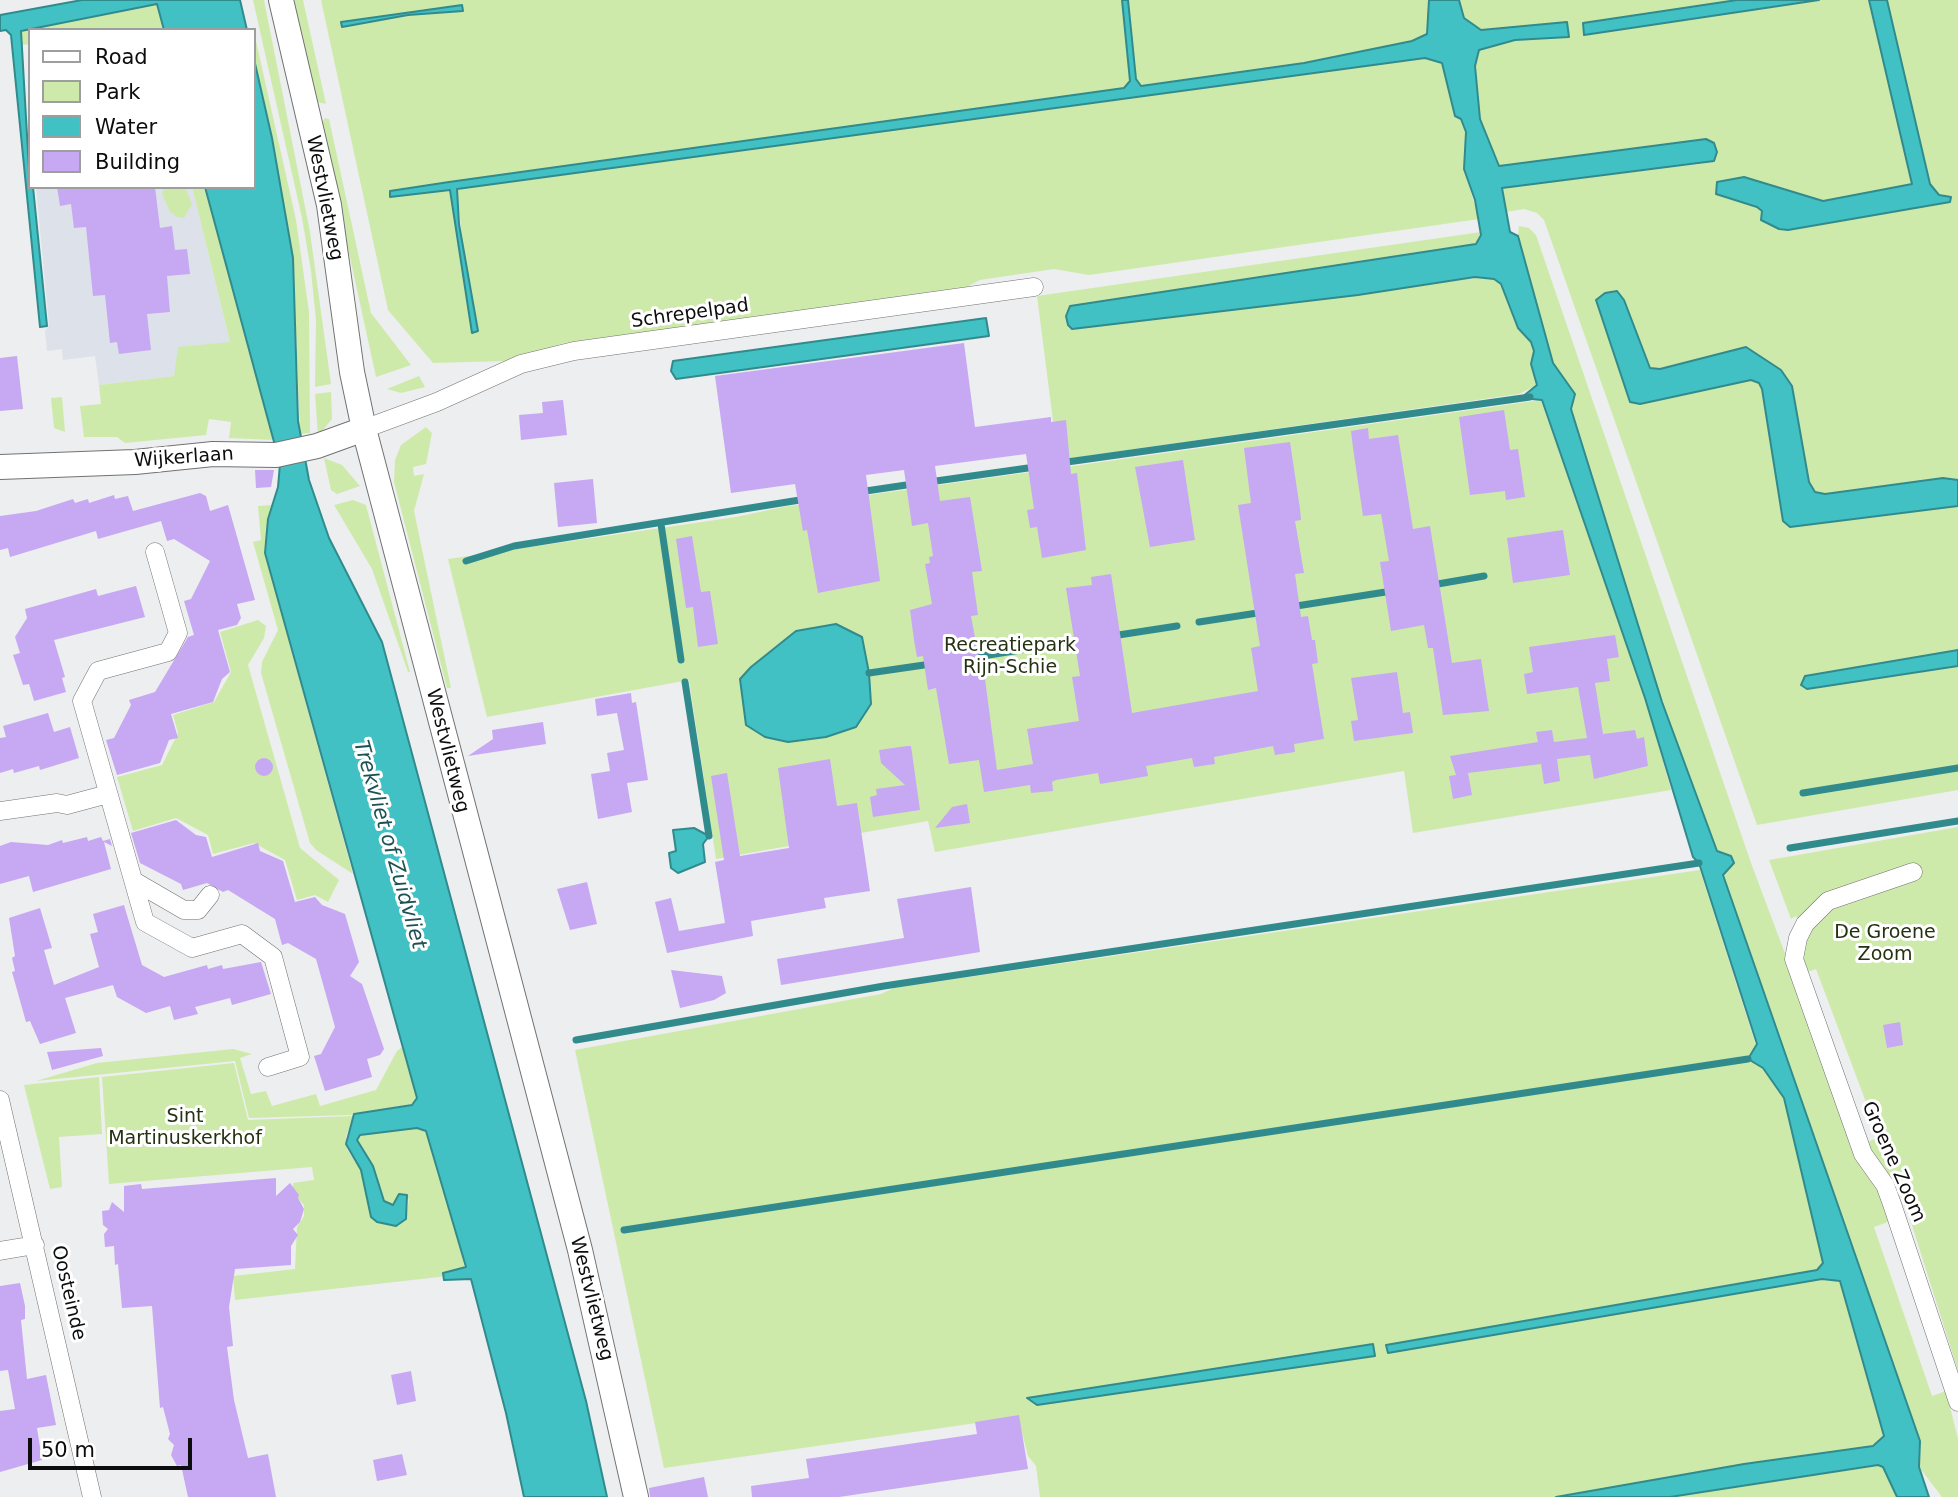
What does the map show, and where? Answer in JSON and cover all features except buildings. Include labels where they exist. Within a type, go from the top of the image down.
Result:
[{"type":"street","name":"Westvlietweg","points":[[281,0],[329,205],[352,372],[364,429],[580,1250],[636,1497]]},
{"type":"street","name":"Schrepelpad","points":[[364,429],[437,402],[521,364],[574,351],[1034,288]]},
{"type":"street","name":"Wijkerlaan","points":[[0,467],[135,462],[214,454],[276,455],[304,449],[364,429]]},
{"type":"street","points":[[155,552],[178,633],[168,652],[98,671],[82,701],[145,922],[192,948],[242,934],[273,957],[300,1057],[268,1067]]},
{"type":"street","points":[[0,811],[57,803],[67,805],[108,794]]},
{"type":"street","name":"Groene Zoom","points":[[1913,872],[1828,901],[1813,913],[1798,938],[1796,968],[1863,1154],[1889,1196],[1958,1402]]},
{"type":"street","points":[[134,881],[184,910],[198,909],[210,895]]},
{"type":"street","name":"Oosteinde","points":[[0,1100],[92,1497]]},
{"type":"street","points":[[0,1251],[35,1245]]},
{"type":"shaded area","points":[[36,189],[192,189],[230,342],[174,376],[99,385],[95,356],[63,360],[62,349],[47,351],[45,331],[49,325]]},
{"type":"green space","points":[[253,0],[264,0],[310,232],[331,384],[315,387],[316,320],[311,271],[302,218]]},
{"type":"green space","points":[[294,0],[303,0],[326,104],[317,102]]},
{"type":"green space","points":[[321,0],[1122,0],[1130,81],[1124,88],[390,191],[391,197],[450,190],[472,333],[457,189],[1425,58],[1442,63],[1455,116],[1461,119],[1466,132],[1464,169],[1479,219],[1089,275],[1054,269],[980,280],[963,289],[564,343],[507,361],[433,363],[388,310]]},
{"type":"green space","points":[[1128,0],[1429,0],[1430,20],[1427,34],[1412,41],[1304,63],[1141,86],[1136,79]]},
{"type":"green space","points":[[1459,0],[1737,0],[1583,23],[1585,35],[1819,0],[1869,0],[1912,184],[1823,201],[1745,177],[1717,182],[1717,194],[1757,207],[1763,211],[1762,220],[1779,229],[1939,195],[1930,184],[1887,0],[1958,0],[1958,790],[1757,825],[1544,220],[1537,213],[1524,209],[1506,212],[1502,187],[1701,164],[1714,161],[1717,151],[1714,143],[1706,139],[1499,166],[1479,119],[1475,66],[1479,50],[1515,40],[1568,37],[1566,22],[1481,30],[1464,18]]},
{"type":"green space","points":[[158,4],[164,28],[28,28],[28,44],[22,45],[21,31],[24,28]]},
{"type":"green space","points":[[256,41],[296,220],[309,312],[310,433],[300,434],[293,258],[272,138],[256,68]]},
{"type":"green space","points":[[325,118],[329,119],[371,313],[411,365],[376,377],[321,124]]},
{"type":"green space","points":[[164,189],[186,189],[192,204],[184,218],[170,212],[162,194]]},
{"type":"green space","points":[[192,189],[206,189],[274,440],[229,438],[231,422],[209,419],[206,435],[125,443],[117,437],[84,437],[80,406],[101,404],[99,385],[174,376],[178,347],[230,342]]},
{"type":"green space","points":[[1519,226],[1529,228],[1536,235],[1751,863],[1870,1180],[1879,1192],[1888,1222],[1874,1227],[1932,1396],[1946,1391],[1958,1439],[1958,1497],[1942,1497],[1919,1467],[1920,1440],[1723,875],[1734,862],[1731,856],[1717,851],[1662,702],[1571,409],[1575,394],[1553,363],[1518,236]]},
{"type":"green space","points":[[1481,232],[1476,244],[1070,306],[1066,316],[1072,329],[1485,277],[1495,279],[1506,290],[1518,328],[1531,342],[1534,351],[1531,364],[1537,385],[1519,394],[1058,460],[1037,296]]},
{"type":"green space","points":[[419,376],[425,387],[401,393],[387,389]]},
{"type":"green space","points":[[331,392],[332,419],[318,436],[315,394]]},
{"type":"green space","points":[[62,397],[65,432],[54,428],[51,398]]},
{"type":"green space","name":"Recreatiepark Rijn-Schie","points":[[1541,400],[1645,698],[1671,790],[1413,833],[1404,771],[935,852],[928,821],[716,859],[689,680],[487,717],[448,559],[736,517],[783,507]]},
{"type":"green space","points":[[426,427],[432,433],[426,464],[413,467],[414,476],[424,474],[414,511],[451,688],[447,688],[394,482],[395,460],[401,445]]},
{"type":"green space","points":[[324,458],[342,465],[360,486],[337,494],[331,490]]},
{"type":"green space","points":[[353,500],[366,505],[410,672],[372,569],[334,505]]},
{"type":"green space","points":[[272,505],[265,554],[353,874],[316,850],[310,843],[261,673],[262,662],[278,630],[253,542],[261,540],[258,506]]},
{"type":"green space","points":[[258,620],[266,626],[264,638],[248,665],[300,848],[339,880],[328,902],[315,895],[297,900],[285,860],[254,843],[213,854],[208,835],[176,818],[133,831],[117,777],[162,765],[178,733],[173,715],[214,702],[231,672],[220,632]]},
{"type":"green space","name":"De Groene Zoom","points":[[1958,827],[1958,1371],[1896,1181],[1882,1173],[1873,1159],[1868,1142],[1879,1137],[1816,969],[1805,973],[1795,936],[1802,931],[1796,916],[1791,919],[1769,860]]},
{"type":"green space","points":[[1700,870],[1763,1068],[1784,1098],[1823,1263],[1817,1270],[1387,1345],[1388,1353],[1822,1279],[1841,1281],[1885,1437],[1873,1446],[1744,1464],[1556,1497],[1040,1497],[1036,1466],[1028,1456],[1018,1417],[664,1468],[575,1050],[881,994],[894,988]],"holes":[[[1372,1344],[1375,1356],[1037,1405],[1027,1399]]]},
{"type":"green space","points":[[402,1047],[417,1098],[412,1104],[351,1115],[249,1118],[235,1061],[36,1081],[97,1063],[233,1049],[252,1054],[240,1058],[251,1094],[266,1091],[272,1106],[316,1094],[320,1106],[376,1090],[397,1051]]},
{"type":"green space","name":"Sint Martinuskerkhof","points":[[234,1063],[248,1120],[354,1116],[346,1136],[347,1149],[361,1170],[371,1217],[406,1219],[409,1199],[388,1206],[384,1201],[373,1166],[357,1140],[360,1135],[417,1128],[426,1131],[465,1269],[439,1277],[235,1300],[233,1276],[295,1269],[297,1227],[304,1216],[304,1205],[293,1193],[293,1183],[314,1180],[312,1167],[109,1184],[102,1077]]},
{"type":"green space","points":[[99,1077],[102,1134],[59,1137],[62,1187],[50,1189],[24,1085]]},
{"type":"green space","points":[[1878,1465],[1883,1467],[1897,1497],[1670,1497]]},
{"type":"water","points":[[82,0],[240,0],[247,28],[163,28],[157,4],[21,31],[28,189],[33,189],[47,326],[40,327],[11,35],[6,30],[0,31],[0,15]]},
{"type":"water","points":[[1122,0],[1128,0],[1136,79],[1141,86],[1304,63],[1412,41],[1427,34],[1429,0],[1459,0],[1464,18],[1481,30],[1567,22],[1569,37],[1515,40],[1479,50],[1475,66],[1480,119],[1499,166],[1706,139],[1714,143],[1717,152],[1714,161],[1502,188],[1510,232],[1518,236],[1553,363],[1575,394],[1571,409],[1662,702],[1717,851],[1731,856],[1734,863],[1723,875],[1920,1441],[1919,1467],[1929,1497],[1897,1497],[1883,1467],[1878,1465],[1670,1497],[1556,1497],[1744,1464],[1873,1446],[1884,1436],[1840,1281],[1822,1279],[1388,1353],[1386,1345],[1817,1270],[1823,1263],[1784,1098],[1763,1068],[1748,1059],[1757,1044],[1699,863],[1693,857],[1645,698],[1542,400],[1521,398],[1537,385],[1531,364],[1534,351],[1531,342],[1518,328],[1501,284],[1494,279],[1475,277],[1358,295],[1072,329],[1068,325],[1066,316],[1070,306],[1476,244],[1481,235],[1475,200],[1464,169],[1466,132],[1461,119],[1455,116],[1442,63],[1425,58],[457,189],[459,224],[478,331],[472,333],[450,190],[390,197],[390,191],[449,182],[1124,88],[1130,81]]},
{"type":"water","points":[[1737,0],[1819,0],[1584,35],[1583,23]]},
{"type":"water","points":[[1869,0],[1887,0],[1930,184],[1939,195],[1951,197],[1950,202],[1788,230],[1779,229],[1761,220],[1762,211],[1757,207],[1716,194],[1717,182],[1744,177],[1823,201],[1912,184]]},
{"type":"water","points":[[462,5],[463,11],[408,15],[342,27],[341,22]]},
{"type":"water","name":"Trekvliet of Zuidvliet","points":[[256,68],[272,138],[293,258],[298,421],[309,480],[329,538],[382,642],[586,1401],[607,1497],[524,1497],[506,1413],[471,1279],[444,1280],[443,1273],[466,1267],[426,1131],[417,1128],[360,1135],[357,1140],[373,1166],[384,1201],[393,1205],[399,1194],[407,1195],[406,1219],[396,1226],[377,1222],[371,1217],[361,1170],[346,1144],[354,1114],[412,1105],[417,1098],[265,553],[268,519],[278,487],[280,464],[206,189],[256,189]]},
{"type":"water","points":[[1617,291],[1624,300],[1650,368],[1660,369],[1746,347],[1781,370],[1792,386],[1809,482],[1815,492],[1825,494],[1943,478],[1958,480],[1958,506],[1790,527],[1783,521],[1759,383],[1751,380],[1640,404],[1630,402],[1596,300],[1605,293]]},
{"type":"water","points":[[986,318],[989,336],[676,379],[671,371],[673,361]]},
{"type":"water","points":[[836,624],[862,637],[869,673],[871,704],[856,727],[826,737],[788,742],[765,737],[746,725],[740,679],[796,631]]},
{"type":"water","points":[[1958,650],[1958,666],[1807,689],[1801,685],[1805,676]]},
{"type":"water","points":[[694,828],[709,836],[703,844],[705,862],[678,873],[671,868],[669,853],[676,851],[673,830]]},
{"type":"water","points":[[1373,1344],[1375,1356],[1037,1405],[1027,1398]]},
{"type":"waterway","points":[[1060,463],[1530,397]]},
{"type":"waterway","points":[[929,482],[1035,467]]},
{"type":"waterway","points":[[859,492],[913,484]]},
{"type":"waterway","points":[[466,561],[514,546],[806,499]]},
{"type":"waterway","points":[[661,524],[681,660]]},
{"type":"waterway","points":[[1432,585],[1484,576]]},
{"type":"waterway","points":[[1290,607],[1392,591]]},
{"type":"waterway","points":[[1199,622],[1264,612]]},
{"type":"waterway","points":[[1112,636],[1177,626]]},
{"type":"waterway","points":[[970,658],[1083,640]]},
{"type":"waterway","points":[[869,673],[931,664]]},
{"type":"waterway","points":[[685,682],[709,836]]},
{"type":"waterway","points":[[1803,793],[1958,768]]},
{"type":"waterway","points":[[1790,848],[1958,821]]},
{"type":"waterway","points":[[576,1040],[884,986],[1699,863]]},
{"type":"waterway","points":[[624,1230],[1748,1059]]}]
